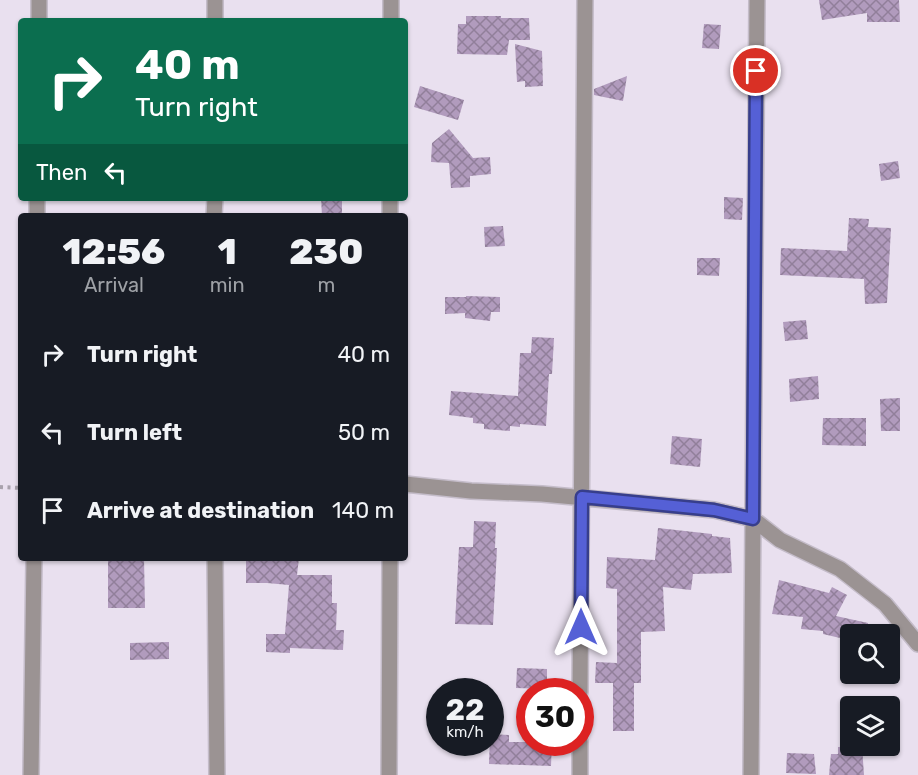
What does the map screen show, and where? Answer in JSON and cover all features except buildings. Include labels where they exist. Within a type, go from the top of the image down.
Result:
[{"type":"street","points":[[39,0],[39,18]]},
{"type":"street","points":[[215,0],[215,18]]},
{"type":"street","points":[[391,0],[391,18]]},
{"type":"street","points":[[580,678],[585,0]]},
{"type":"street","points":[[752,775],[757,0]]},
{"type":"street","points":[[408,484],[582,497],[714,510],[753,519],[780,540],[840,569],[885,604],[918,644]]},
{"type":"street","points":[[31,775],[34,561]]},
{"type":"street","points":[[215,561],[217,775]]},
{"type":"street","points":[[389,775],[390,561]]},
{"type":"street","points":[[580,756],[580,775]]},
{"type":"path","points":[[0,487],[18,488]]},
{"type":"route","points":[[581,627],[582,497],[714,510],[753,519],[756,71]]}]
